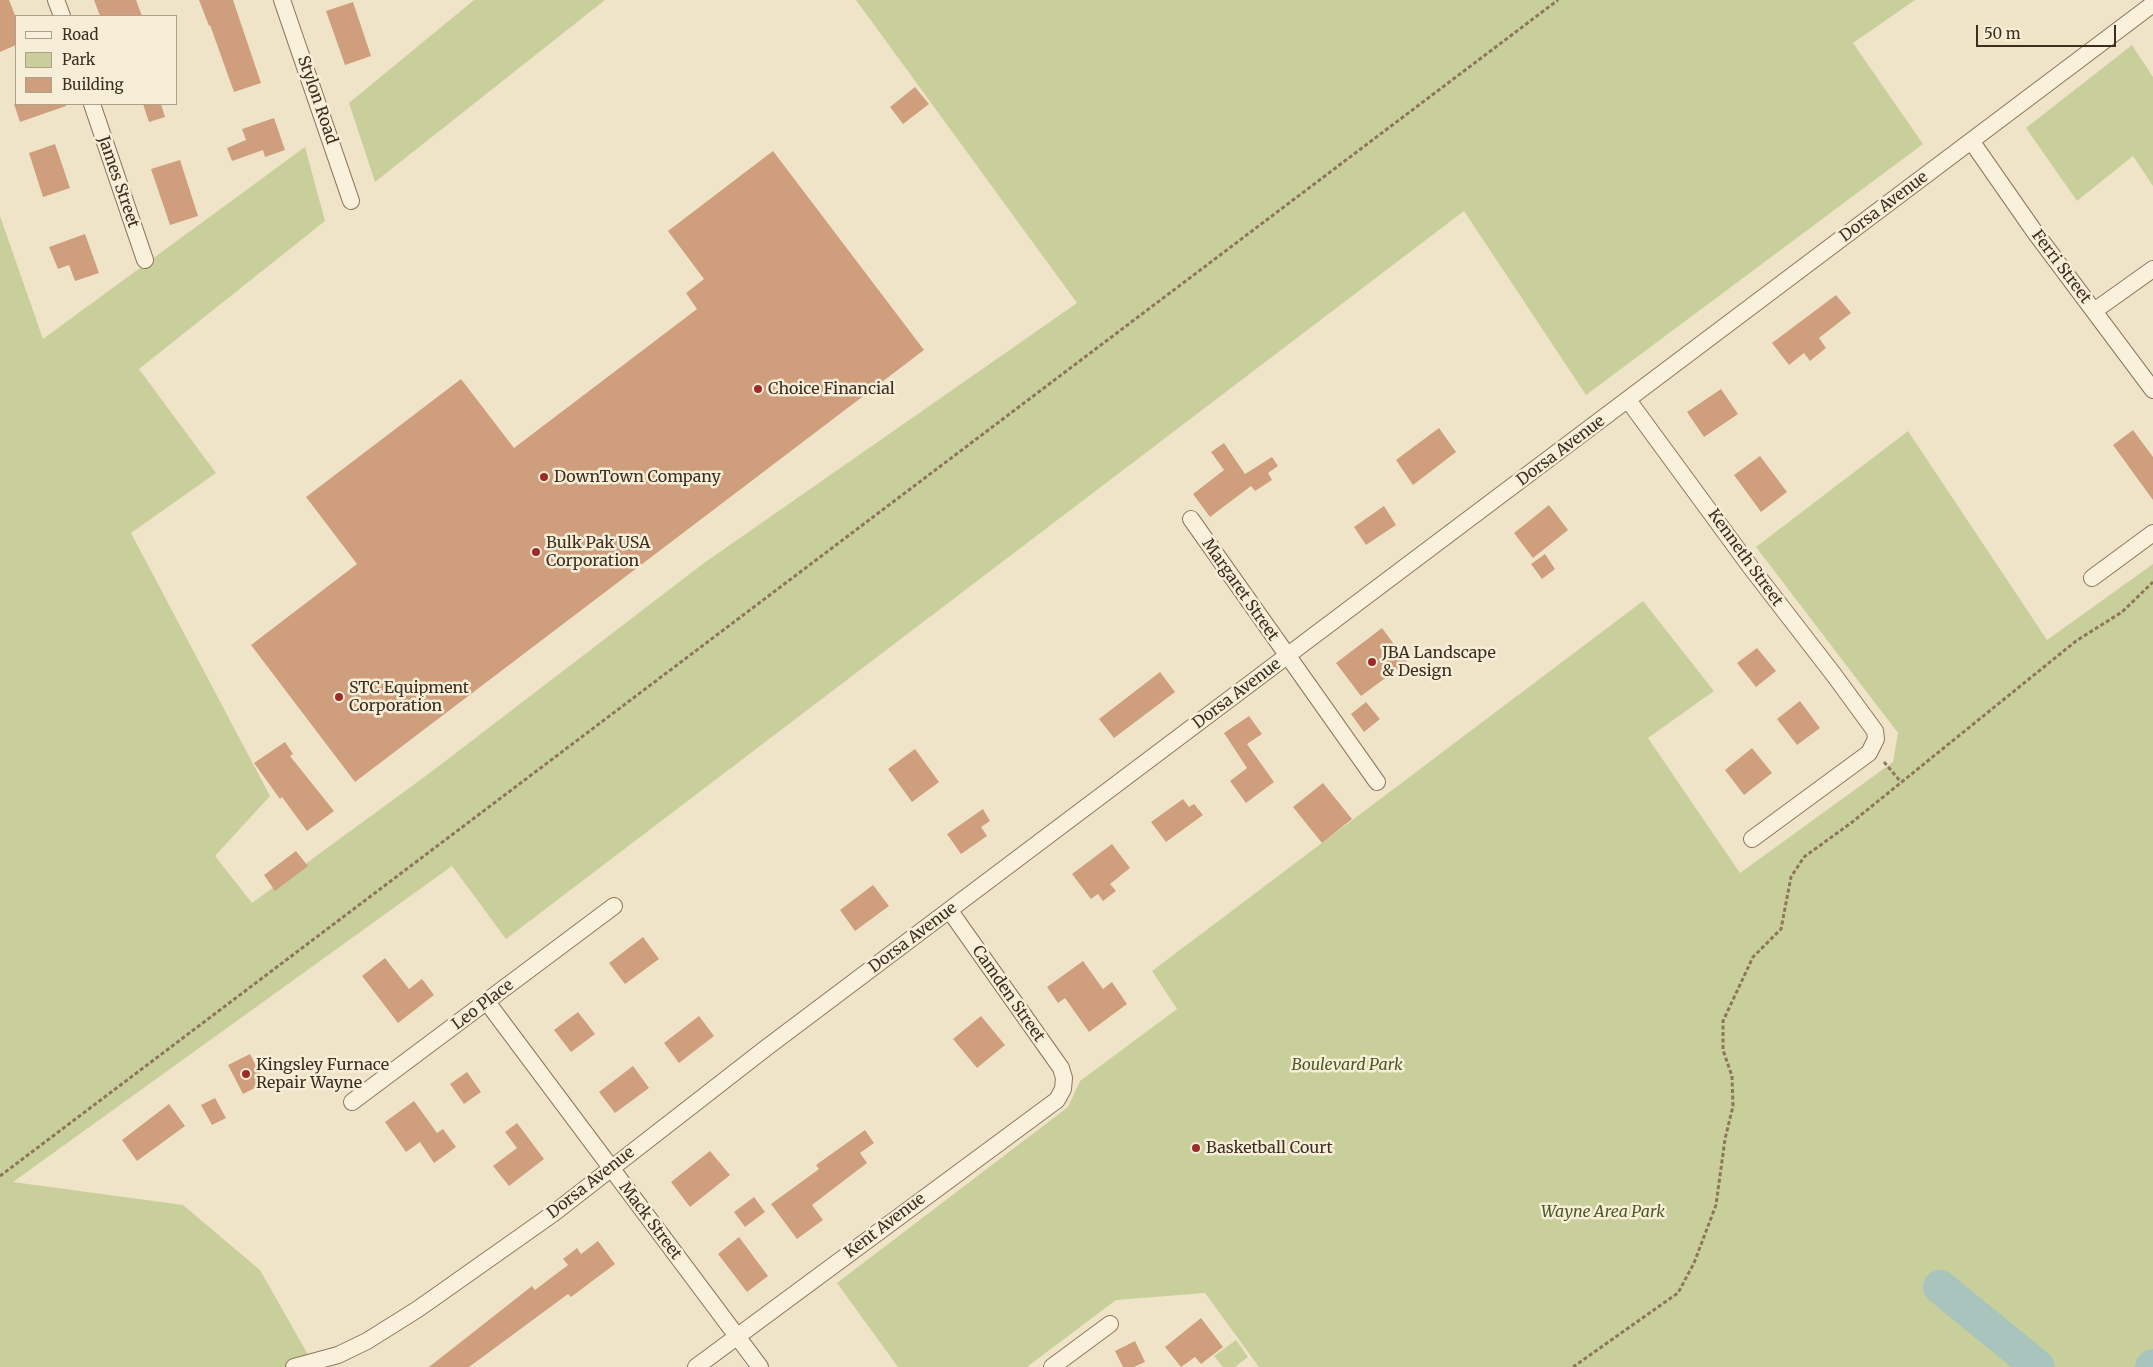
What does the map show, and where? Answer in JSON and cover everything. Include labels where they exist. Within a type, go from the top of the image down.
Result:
[{"type":"street","points":[[56,0],[62,15]]},
{"type":"street","name":"Stylon Road","points":[[282,0],[351,201]]},
{"type":"street","name":"Dorsa Avenue","points":[[301,1365],[338,1355],[367,1341],[418,1309],[546,1218],[766,1048],[2153,4]]},
{"type":"street","name":"James Street","points":[[92,105],[145,260]]},
{"type":"street","name":"Ferri Street","points":[[1972,142],[2034,231],[2153,390]]},
{"type":"street","points":[[2094,311],[2153,270]]},
{"type":"street","name":"Kenneth Street","points":[[1628,400],[1863,715],[1874,731],[1876,740],[1873,748]]},
{"type":"street","name":"Margaret Street","points":[[1191,519],[1286,656],[1377,782]]},
{"type":"street","points":[[2092,578],[2153,534]]},
{"type":"street","points":[[1752,839],[1873,748]]},
{"type":"street","name":"Leo Place","points":[[352,1102],[614,906]]},
{"type":"street","name":"Camden Street","points":[[950,911],[1061,1068],[1064,1078]]},
{"type":"street","name":"Mack Street","points":[[487,1002],[760,1367]]},
{"type":"street","name":"Kent Avenue","points":[[696,1367],[1057,1100],[1063,1089],[1064,1078]]},
{"type":"street","points":[[1052,1367],[1110,1324]]},
{"type":"path","points":[[0,1176],[1558,0]]},
{"type":"path","points":[[1573,1367],[1678,1293],[1694,1263],[1716,1205],[1725,1139],[1733,1106],[1732,1076],[1723,1050],[1724,1021],[1753,957],[1782,929],[1791,877],[1804,857],[1851,823],[2076,640],[2122,612],[2153,582]]},
{"type":"path","points":[[1873,748],[1901,782]]},
{"type":"green space","points":[[474,0],[605,0],[375,182],[349,103]]},
{"type":"green space","points":[[856,0],[1915,0],[1853,43],[1923,144],[1586,395],[1464,211],[506,939],[452,866],[13,1182],[183,1205],[260,1270],[315,1367],[0,1367],[0,216],[43,339],[305,147],[325,221],[139,369],[216,473],[131,533],[270,796],[215,856],[252,903],[431,772],[704,563],[1077,303]]},
{"type":"green space","points":[[2132,45],[2153,77],[2153,186],[2133,156],[2077,201],[2026,128]]},
{"type":"green space","points":[[1908,431],[2047,640],[2153,564],[2153,1367],[1259,1367],[1205,1293],[1116,1300],[1027,1367],[898,1367],[837,1283],[1068,1107],[1080,1081],[1177,1009],[1152,971],[1643,601],[1714,691],[1648,738],[1740,873],[1893,762],[1898,733],[1756,547]]},
{"type":"green space","points":[[1236,1340],[1248,1357],[1235,1367],[1223,1367],[1214,1356]]},
{"type":"building","points":[[0,0],[9,0],[15,15],[15,45],[0,52]]},
{"type":"building","points":[[94,0],[136,0],[142,15],[100,15]]},
{"type":"building","points":[[199,0],[233,0],[261,83],[234,92]]},
{"type":"building","points":[[353,2],[371,56],[345,65],[326,11]]},
{"type":"building","points":[[915,87],[929,104],[903,124],[890,107]]},
{"type":"building","points":[[14,104],[66,105],[66,106],[20,122]]},
{"type":"building","points":[[143,105],[161,105],[165,117],[149,122]]},
{"type":"building","points":[[274,118],[285,150],[265,157],[263,150],[232,161],[227,148],[246,140],[242,129]]},
{"type":"building","points":[[55,144],[70,188],[43,197],[29,153]]},
{"type":"building","name":"DownTown Company","points":[[773,151],[924,350],[355,782],[251,645],[357,564],[306,497],[461,379],[514,448],[697,309],[686,293],[704,279],[668,231]]},
{"type":"building","points":[[180,160],[198,216],[170,225],[151,169]]},
{"type":"building","points":[[85,234],[99,273],[75,281],[69,265],[58,269],[49,247]]},
{"type":"building","points":[[1836,295],[1851,313],[1819,338],[1826,348],[1810,361],[1804,353],[1789,365],[1772,343]]},
{"type":"building","points":[[1721,389],[1738,414],[1704,437],[1687,412]]},
{"type":"building","points":[[1439,428],[1456,452],[1413,485],[1396,460]]},
{"type":"building","points":[[2133,430],[2153,457],[2153,500],[2113,445]]},
{"type":"building","points":[[1224,443],[1245,474],[1272,457],[1278,466],[1268,473],[1272,480],[1255,491],[1251,486],[1210,517],[1193,494],[1224,470],[1211,452]]},
{"type":"building","points":[[1760,456],[1787,492],[1761,512],[1734,475]]},
{"type":"building","points":[[1549,505],[1568,530],[1533,558],[1514,533]]},
{"type":"building","points":[[1384,506],[1396,525],[1366,545],[1354,527]]},
{"type":"building","points":[[1545,554],[1555,569],[1542,579],[1531,564]]},
{"type":"building","name":"JBA Landscape & Design","points":[[1382,628],[1407,662],[1361,696],[1336,663]]},
{"type":"building","points":[[1757,648],[1776,671],[1756,687],[1737,663]]},
{"type":"building","points":[[1160,672],[1175,692],[1114,738],[1099,719]]},
{"type":"building","points":[[1800,701],[1820,728],[1797,745],[1777,719]]},
{"type":"building","points":[[1366,702],[1380,719],[1364,732],[1351,714]]},
{"type":"building","points":[[1249,716],[1262,734],[1247,744],[1274,782],[1246,803],[1230,781],[1247,768],[1224,733]]},
{"type":"building","points":[[285,742],[293,754],[290,756],[334,811],[307,831],[282,797],[280,799],[254,763]]},
{"type":"building","points":[[1752,748],[1772,773],[1744,795],[1725,770]]},
{"type":"building","points":[[915,749],[939,782],[912,802],[888,769]]},
{"type":"building","points":[[1323,783],[1352,819],[1322,843],[1293,807]]},
{"type":"building","points":[[1183,799],[1189,807],[1194,804],[1203,815],[1166,842],[1151,822]]},
{"type":"building","points":[[983,809],[990,821],[981,827],[987,836],[961,854],[947,834]]},
{"type":"building","points":[[1112,844],[1130,868],[1110,884],[1116,891],[1103,901],[1098,894],[1091,899],[1072,874]]},
{"type":"building","points":[[296,851],[308,866],[275,891],[264,875]]},
{"type":"building","points":[[873,885],[889,906],[855,931],[840,910]]},
{"type":"building","points":[[643,937],[659,959],[625,984],[609,963]]},
{"type":"building","points":[[385,958],[409,989],[422,979],[434,995],[398,1023],[362,976]]},
{"type":"building","points":[[1083,961],[1103,989],[1112,982],[1127,1004],[1089,1032],[1065,998],[1058,1003],[1047,987]]},
{"type":"building","points":[[578,1012],[595,1034],[571,1052],[554,1030]]},
{"type":"building","points":[[699,1016],[714,1036],[679,1063],[664,1043]]},
{"type":"building","points":[[981,1016],[1005,1045],[977,1068],[953,1039]]},
{"type":"building","name":"Kingsley Furnace Repair Wayne","points":[[250,1054],[265,1083],[243,1094],[228,1065]]},
{"type":"building","points":[[633,1066],[649,1088],[615,1113],[599,1092]]},
{"type":"building","points":[[467,1072],[481,1092],[464,1104],[450,1084]]},
{"type":"building","points":[[215,1098],[226,1118],[212,1125],[201,1105]]},
{"type":"building","points":[[414,1101],[437,1133],[443,1129],[456,1147],[434,1163],[420,1142],[406,1152],[385,1122]]},
{"type":"building","points":[[169,1104],[185,1126],[137,1161],[122,1140]]},
{"type":"building","points":[[517,1123],[544,1159],[509,1186],[493,1166],[517,1148],[505,1132]]},
{"type":"building","points":[[865,1130],[874,1143],[860,1153],[867,1163],[812,1205],[823,1220],[797,1239],[771,1204],[819,1169],[816,1165]]},
{"type":"building","points":[[710,1151],[730,1175],[690,1207],[671,1182]]},
{"type":"building","points":[[754,1197],[765,1212],[745,1227],[734,1212]]},
{"type":"building","points":[[739,1237],[768,1276],[747,1292],[718,1254]]},
{"type":"building","points":[[598,1241],[615,1264],[571,1297],[568,1294],[469,1367],[429,1367],[532,1286],[535,1290],[568,1265],[563,1259],[577,1248],[581,1254]]},
{"type":"building","points":[[1201,1318],[1223,1347],[1201,1364],[1195,1357],[1181,1367],[1165,1347]]},
{"type":"building","points":[[1135,1341],[1145,1362],[1134,1367],[1123,1367],[1115,1351]]},
{"type":"waterway","points":[[1940,1287],[2038,1367]]},
{"type":"place","name":"Choice Financial","points":[[758,389]]},
{"type":"place","name":"DownTown Company","points":[[544,477]]},
{"type":"place","name":"Bulk Pak USA Corporation","points":[[536,552]]},
{"type":"place","name":"JBA Landscape & Design","points":[[1372,662]]},
{"type":"place","name":"STC Equipment Corporation","points":[[339,697]]},
{"type":"place","name":"Kingsley Furnace Repair Wayne","points":[[246,1074]]},
{"type":"place","name":"Basketball Court","points":[[1196,1148]]},
{"type":"park label","name":"Boulevard Park","points":[[1347,1065]]},
{"type":"park label","name":"Wayne Area Park","points":[[1603,1212]]}]
